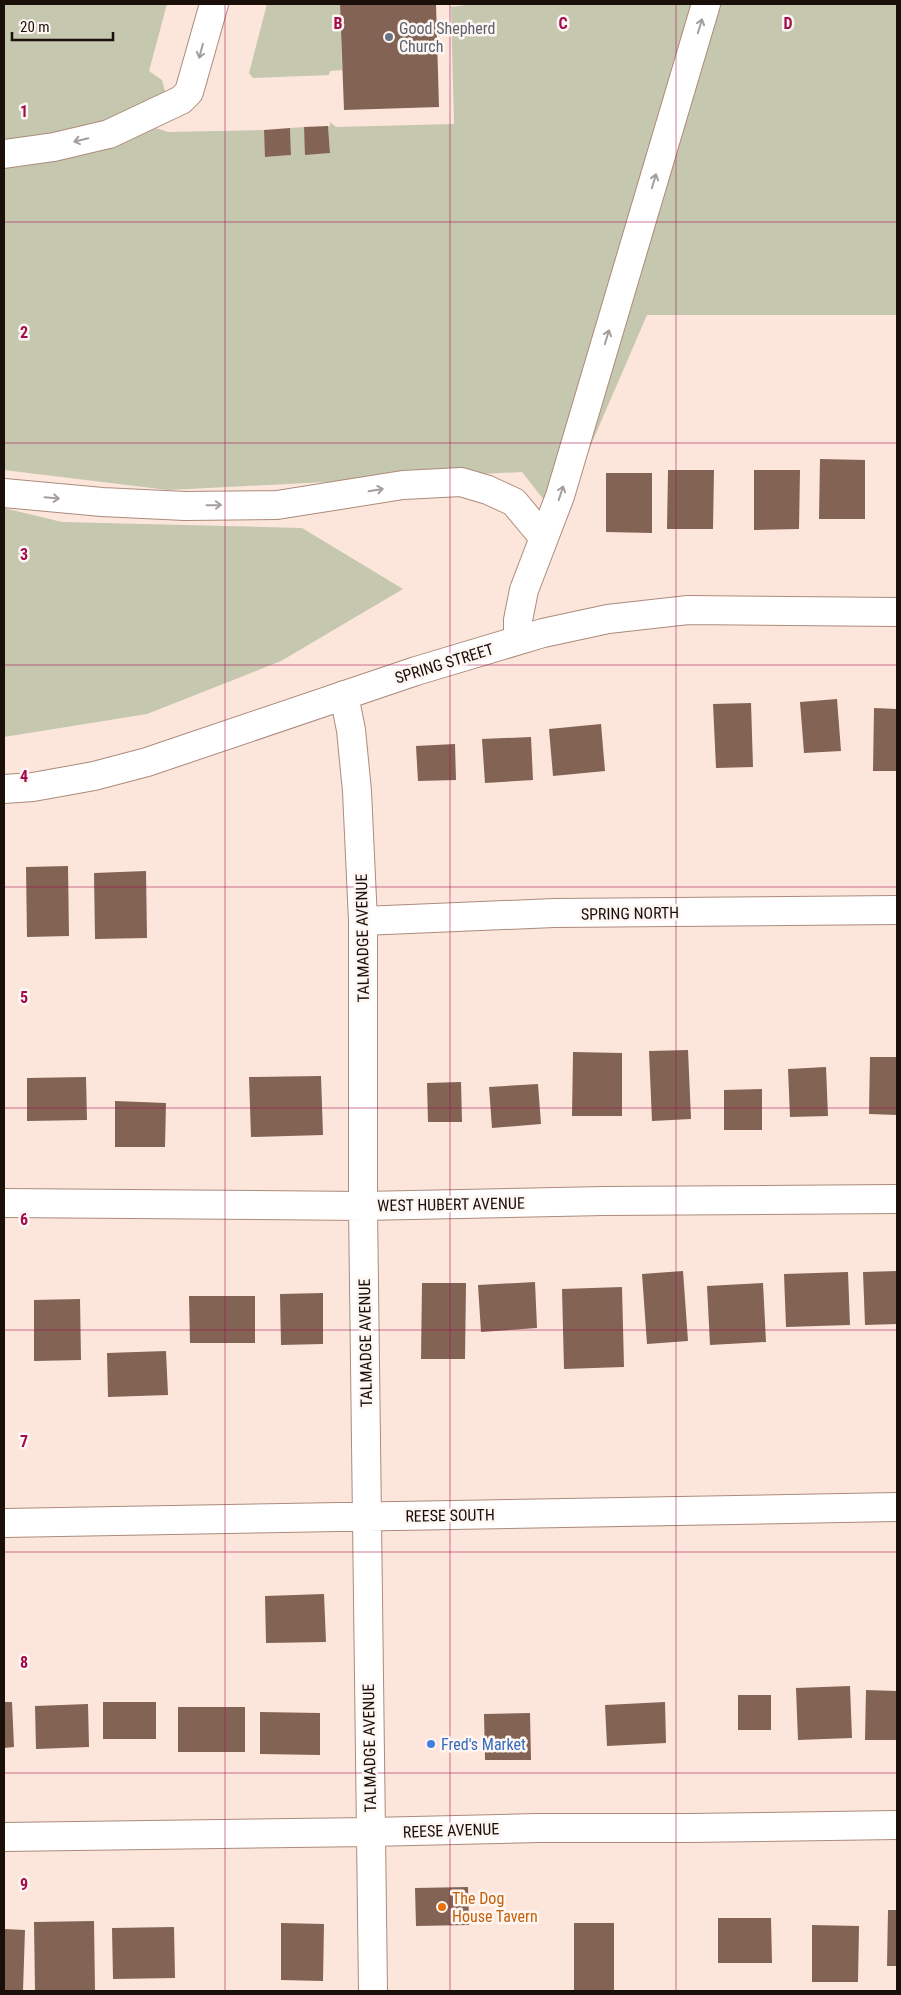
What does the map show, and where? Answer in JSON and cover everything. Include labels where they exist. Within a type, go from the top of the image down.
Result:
[{"type":"street","points":[[4,154],[54,147],[109,134],[157,113],[181,100],[189,92],[214,4]]},
{"type":"street","points":[[518,640],[518,620],[524,590],[560,496],[706,4]]},
{"type":"street","points":[[4,493],[102,502],[185,506],[277,505],[403,485],[461,482],[488,490],[514,502],[544,538]]},
{"type":"street","name":"SPRING STREET","points":[[4,789],[33,787],[146,762],[416,671],[518,640],[608,618],[688,610],[897,612]]},
{"type":"street","name":"TALMADGE AVENUE","points":[[344,695],[357,791],[363,921],[363,1206],[373,1991]]},
{"type":"street","name":"SPRING NORTH","points":[[363,921],[554,914],[897,910]]},
{"type":"street","name":"WEST HUBERT AVENUE","points":[[4,1202],[363,1206],[604,1201],[897,1199]]},
{"type":"street","name":"REESE SOUTH","points":[[4,1523],[897,1507]]},
{"type":"street","name":"REESE AVENUE","points":[[4,1836],[897,1825]]},
{"type":"green space","points":[[4,4],[167,4],[149,71],[162,80],[165,91],[159,100],[113,124],[4,146]]},
{"type":"green space","points":[[267,4],[340,4],[342,70],[330,71],[329,75],[253,78],[249,73]]},
{"type":"green space","points":[[473,4],[897,4],[897,315],[647,315],[559,519],[522,472],[168,490],[4,470],[4,162],[153,127],[168,132],[264,130],[266,157],[291,155],[290,128],[304,127],[306,154],[330,153],[328,126],[330,126],[330,122],[336,127],[454,124],[451,7]]},
{"type":"green space","points":[[4,508],[62,522],[302,528],[403,589],[281,661],[147,714],[4,737]]},
{"type":"building","name":"Good Shepherd Church","points":[[340,4],[436,4],[439,107],[344,110]]},
{"type":"building","points":[[328,126],[330,153],[305,155],[304,127]]},
{"type":"building","points":[[290,128],[291,155],[265,157],[264,130]]},
{"type":"building","points":[[820,459],[865,460],[865,519],[819,519]]},
{"type":"building","points":[[668,470],[714,470],[713,529],[667,529]]},
{"type":"building","points":[[754,470],[800,470],[799,529],[754,530]]},
{"type":"building","points":[[606,473],[652,473],[652,533],[606,532]]},
{"type":"building","points":[[837,699],[841,751],[804,753],[800,702]]},
{"type":"building","points":[[751,703],[753,767],[716,768],[713,704]]},
{"type":"building","points":[[874,708],[897,709],[897,771],[873,771]]},
{"type":"building","points":[[601,724],[605,771],[553,776],[549,729]]},
{"type":"building","points":[[531,737],[533,780],[485,783],[482,739]]},
{"type":"building","points":[[455,744],[456,780],[418,781],[416,746]]},
{"type":"building","points":[[68,866],[69,936],[27,937],[26,867]]},
{"type":"building","points":[[146,871],[147,938],[95,939],[94,873]]},
{"type":"building","points":[[688,1050],[691,1119],[652,1121],[649,1051]]},
{"type":"building","points":[[573,1052],[622,1053],[622,1116],[572,1116]]},
{"type":"building","points":[[870,1057],[897,1057],[897,1115],[869,1114]]},
{"type":"building","points":[[826,1067],[828,1116],[790,1117],[788,1069]]},
{"type":"building","points":[[321,1076],[323,1135],[251,1137],[249,1077]]},
{"type":"building","points":[[86,1077],[87,1120],[27,1121],[27,1078]]},
{"type":"building","points":[[461,1082],[462,1122],[428,1122],[427,1083]]},
{"type":"building","points":[[538,1084],[541,1124],[492,1128],[489,1087]]},
{"type":"building","points":[[762,1089],[762,1130],[724,1130],[724,1090]]},
{"type":"building","points":[[115,1101],[166,1103],[165,1147],[115,1147]]},
{"type":"building","points":[[683,1271],[688,1341],[647,1344],[642,1274]]},
{"type":"building","points":[[897,1271],[897,1324],[865,1325],[863,1272]]},
{"type":"building","points":[[848,1272],[850,1325],[786,1327],[784,1274]]},
{"type":"building","points":[[535,1282],[537,1328],[481,1332],[478,1285]]},
{"type":"building","points":[[422,1283],[466,1283],[465,1359],[421,1359]]},
{"type":"building","points":[[763,1283],[766,1342],[710,1345],[707,1286]]},
{"type":"building","points":[[622,1287],[624,1367],[564,1369],[562,1289]]},
{"type":"building","points":[[323,1293],[323,1344],[281,1345],[280,1294]]},
{"type":"building","points":[[189,1296],[255,1296],[255,1343],[190,1343]]},
{"type":"building","points":[[80,1299],[81,1360],[34,1361],[34,1300]]},
{"type":"building","points":[[166,1351],[168,1395],[108,1397],[107,1353]]},
{"type":"building","points":[[324,1594],[326,1642],[266,1643],[265,1596]]},
{"type":"building","points":[[850,1686],[852,1738],[798,1740],[796,1688]]},
{"type":"building","points":[[866,1690],[897,1691],[897,1740],[865,1740]]},
{"type":"building","points":[[738,1695],[771,1695],[771,1730],[738,1730]]},
{"type":"building","points":[[4,1702],[12,1702],[14,1747],[4,1748]]},
{"type":"building","points":[[103,1702],[156,1702],[156,1739],[103,1739]]},
{"type":"building","points":[[665,1702],[666,1743],[607,1746],[605,1705]]},
{"type":"building","points":[[88,1704],[89,1747],[36,1749],[35,1706]]},
{"type":"building","points":[[178,1707],[245,1707],[245,1752],[178,1752]]},
{"type":"building","points":[[260,1712],[320,1713],[320,1755],[260,1754]]},
{"type":"building","points":[[530,1713],[531,1760],[485,1760],[484,1714]]},
{"type":"building","name":"The Dog House Tavern","points":[[468,1887],[469,1925],[416,1926],[415,1888]]},
{"type":"building","points":[[888,1910],[897,1910],[897,1966],[887,1966]]},
{"type":"building","points":[[718,1918],[771,1918],[772,1963],[718,1963]]},
{"type":"building","points":[[94,1921],[95,1991],[35,1991],[34,1922]]},
{"type":"building","points":[[281,1923],[324,1924],[323,1981],[281,1980]]},
{"type":"building","points":[[574,1923],[614,1923],[614,1991],[574,1991]]},
{"type":"building","points":[[812,1925],[859,1926],[858,1982],[812,1982]]},
{"type":"building","points":[[174,1927],[175,1978],[113,1979],[112,1928]]},
{"type":"building","points":[[4,1929],[25,1930],[23,1991],[4,1991]]},
{"type":"place","name":"Good Shepherd Church","points":[[389,37]]},
{"type":"place","name":"Fred's Market","points":[[431,1744]]},
{"type":"place","name":"The Dog House Tavern","points":[[442,1907]]}]
